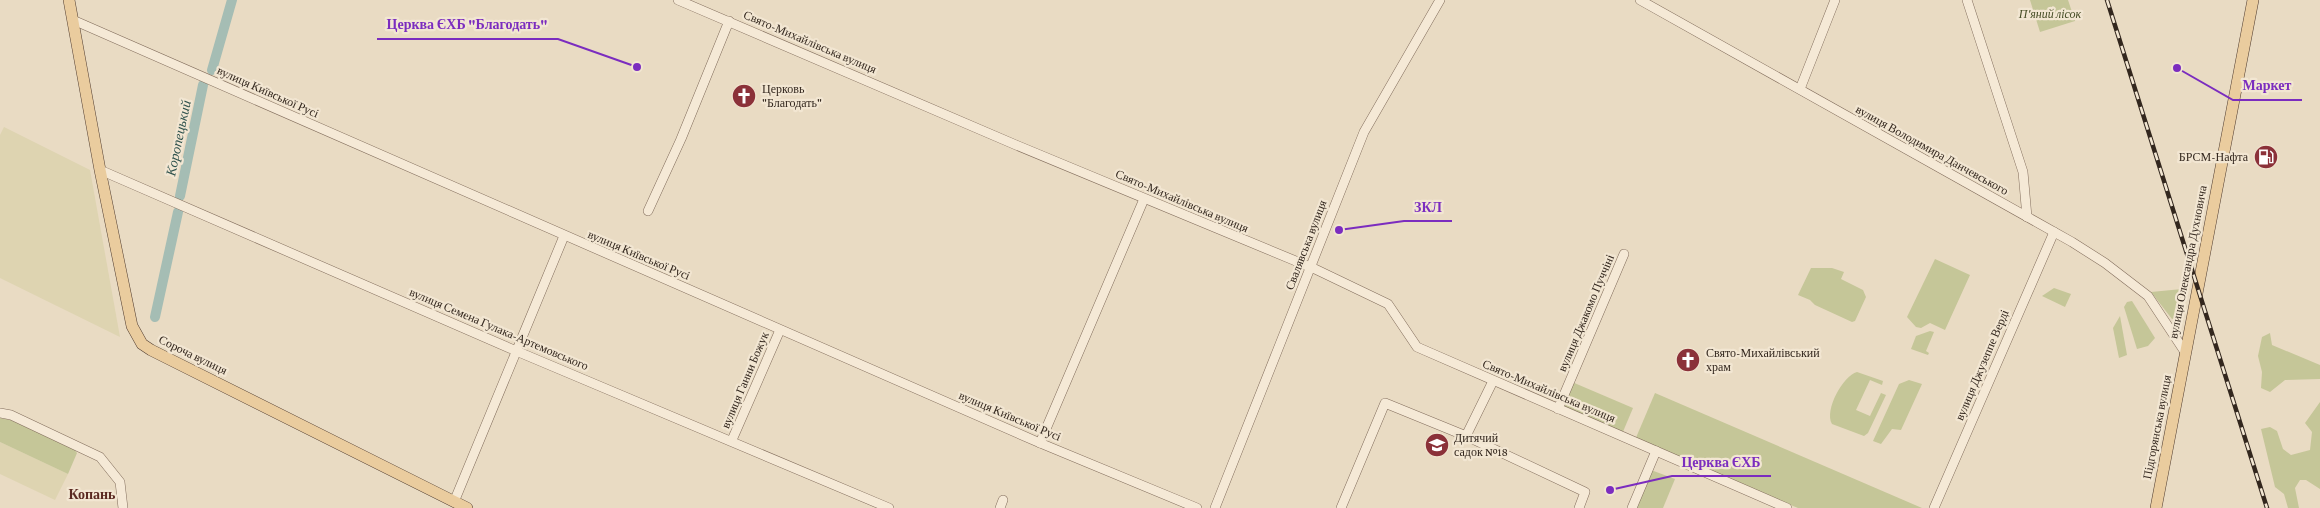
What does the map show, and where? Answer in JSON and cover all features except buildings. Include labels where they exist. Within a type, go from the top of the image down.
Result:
[{"type":"main road","name":"Сороча вулиця","points":[[69,0],[100,170],[132,326],[142,344],[467,508]]},
{"type":"main road","name":"вулиця Олександра Духновича","points":[[2185,352],[2253,0]]},
{"type":"main road","name":"Підгорянська вулиця","points":[[2156,508],[2185,352]]},
{"type":"street","name":"Свято-Михайлівська вулиця","points":[[678,0],[1144,199],[1310,267],[1388,304],[1417,348],[1787,508]]},
{"type":"street","name":"Свалявська вулиця","points":[[1215,508],[1364,132],[1440,0]]},
{"type":"street","name":"вулиця Володимира Данчевського","points":[[1640,0],[2106,263],[2148,296],[2185,352]]},
{"type":"street","points":[[1800,89],[1834,0]]},
{"type":"street","points":[[1967,0],[2023,172],[2027,217]]},
{"type":"street","name":"вулиця Київської Русі","points":[[73,20],[1040,443],[1197,508]]},
{"type":"street","points":[[648,211],[681,140],[730,22]]},
{"type":"street","name":"вулиця Семена Гулака-Артемовського","points":[[100,170],[517,351],[732,440],[889,508]]},
{"type":"street","points":[[1040,443],[1144,199]]},
{"type":"street","name":"вулиця Джузеппе Верді","points":[[1934,508],[2054,232]]},
{"type":"street","points":[[454,502],[564,236]]},
{"type":"street","name":"вулиця Джакомо Пуччіні","points":[[1558,409],[1624,254]]},
{"type":"street","name":"вулиця Ганни Божук","points":[[732,440],[780,330]]},
{"type":"street","points":[[1466,436],[1493,381]]},
{"type":"street","points":[[1341,508],[1385,403],[1466,436],[1585,492],[1579,508]]},
{"type":"street","points":[[0,413],[11,415],[100,457],[120,482],[123,508]]},
{"type":"street","points":[[1632,508],[1656,452]]},
{"type":"shaded area","points":[[4,127],[90,170],[120,337],[0,278],[0,135]]},
{"type":"shaded area","points":[[0,442],[68,474],[55,500],[0,474]]},
{"type":"green space","name":"П'яний лісок","points":[[2030,0],[2068,0],[2075,21],[2040,32]]},
{"type":"green space","points":[[1935,259],[1970,275],[1945,330],[1930,323],[1921,328],[1916,327],[1907,317]]},
{"type":"green space","points":[[1811,268],[1832,268],[1844,272],[1841,279],[1863,290],[1866,297],[1855,321],[1852,322],[1798,295]]},
{"type":"green space","points":[[2054,288],[2071,294],[2065,307],[2042,296]]},
{"type":"green space","points":[[2182,289],[2177,317],[2172,319],[2151,292]]},
{"type":"green space","points":[[2132,301],[2155,338],[2148,346],[2137,349],[2124,307],[2127,302]]},
{"type":"green space","points":[[2120,316],[2127,355],[2119,358],[2113,328]]},
{"type":"green space","points":[[1930,331],[1934,332],[1926,351],[1929,353],[1928,355],[1911,349],[1916,336]]},
{"type":"green space","points":[[2270,333],[2272,345],[2320,365],[2320,379],[2285,380],[2270,392],[2261,388],[2262,372],[2258,356],[2262,337]]},
{"type":"green space","points":[[1857,372],[1883,381],[1882,385],[1870,380],[1856,410],[1870,416],[1881,393],[1886,395],[1868,433],[1864,436],[1832,424],[1830,418],[1836,394],[1846,380]]},
{"type":"green space","points":[[1909,380],[1922,384],[1901,430],[1892,429],[1881,444],[1873,441],[1899,384]]},
{"type":"green space","points":[[1572,382],[1633,408],[1622,434],[1561,408]]},
{"type":"green space","points":[[1655,393],[1922,508],[1798,508],[1635,440]]},
{"type":"green space","points":[[2320,402],[2320,489],[2306,480],[2300,480],[2295,488],[2299,508],[2288,508],[2284,494],[2275,487],[2261,429],[2270,427],[2277,431],[2283,449],[2291,455],[2310,450],[2312,432],[2305,423]]},
{"type":"green space","points":[[0,418],[11,420],[74,449],[77,453],[68,474],[0,442]]},
{"type":"green space","points":[[1651,470],[1675,479],[1663,508],[1635,508]]},
{"type":"waterway","name":"Коропецький","points":[[212,70],[232,0]]},
{"type":"waterway","name":"Коропецький","points":[[180,196],[203,85]]},
{"type":"waterway","name":"Коропецький","points":[[155,317],[178,212]]},
{"type":"railway","points":[[2107,0],[2267,508]]},
{"type":"place","name":"Церква ЄХБ \"Благодать\"","points":[[637,67]]},
{"type":"place","name":"Маркет","points":[[2177,68]]},
{"type":"place","name":"Церковь \"Благодать\"","points":[[744,96]]},
{"type":"place","name":"БРСМ-Нафта","points":[[2266,157]]},
{"type":"place","name":"ЗКЛ","points":[[1339,230]]},
{"type":"place","name":"Свято-Михайлівський храм","points":[[1688,360]]},
{"type":"place","name":"Дитячий садок №18","points":[[1437,445]]},
{"type":"place","name":"Церква ЄХБ","points":[[1610,490]]},
{"type":"district","name":"Копань","points":[[92,494]]}]
